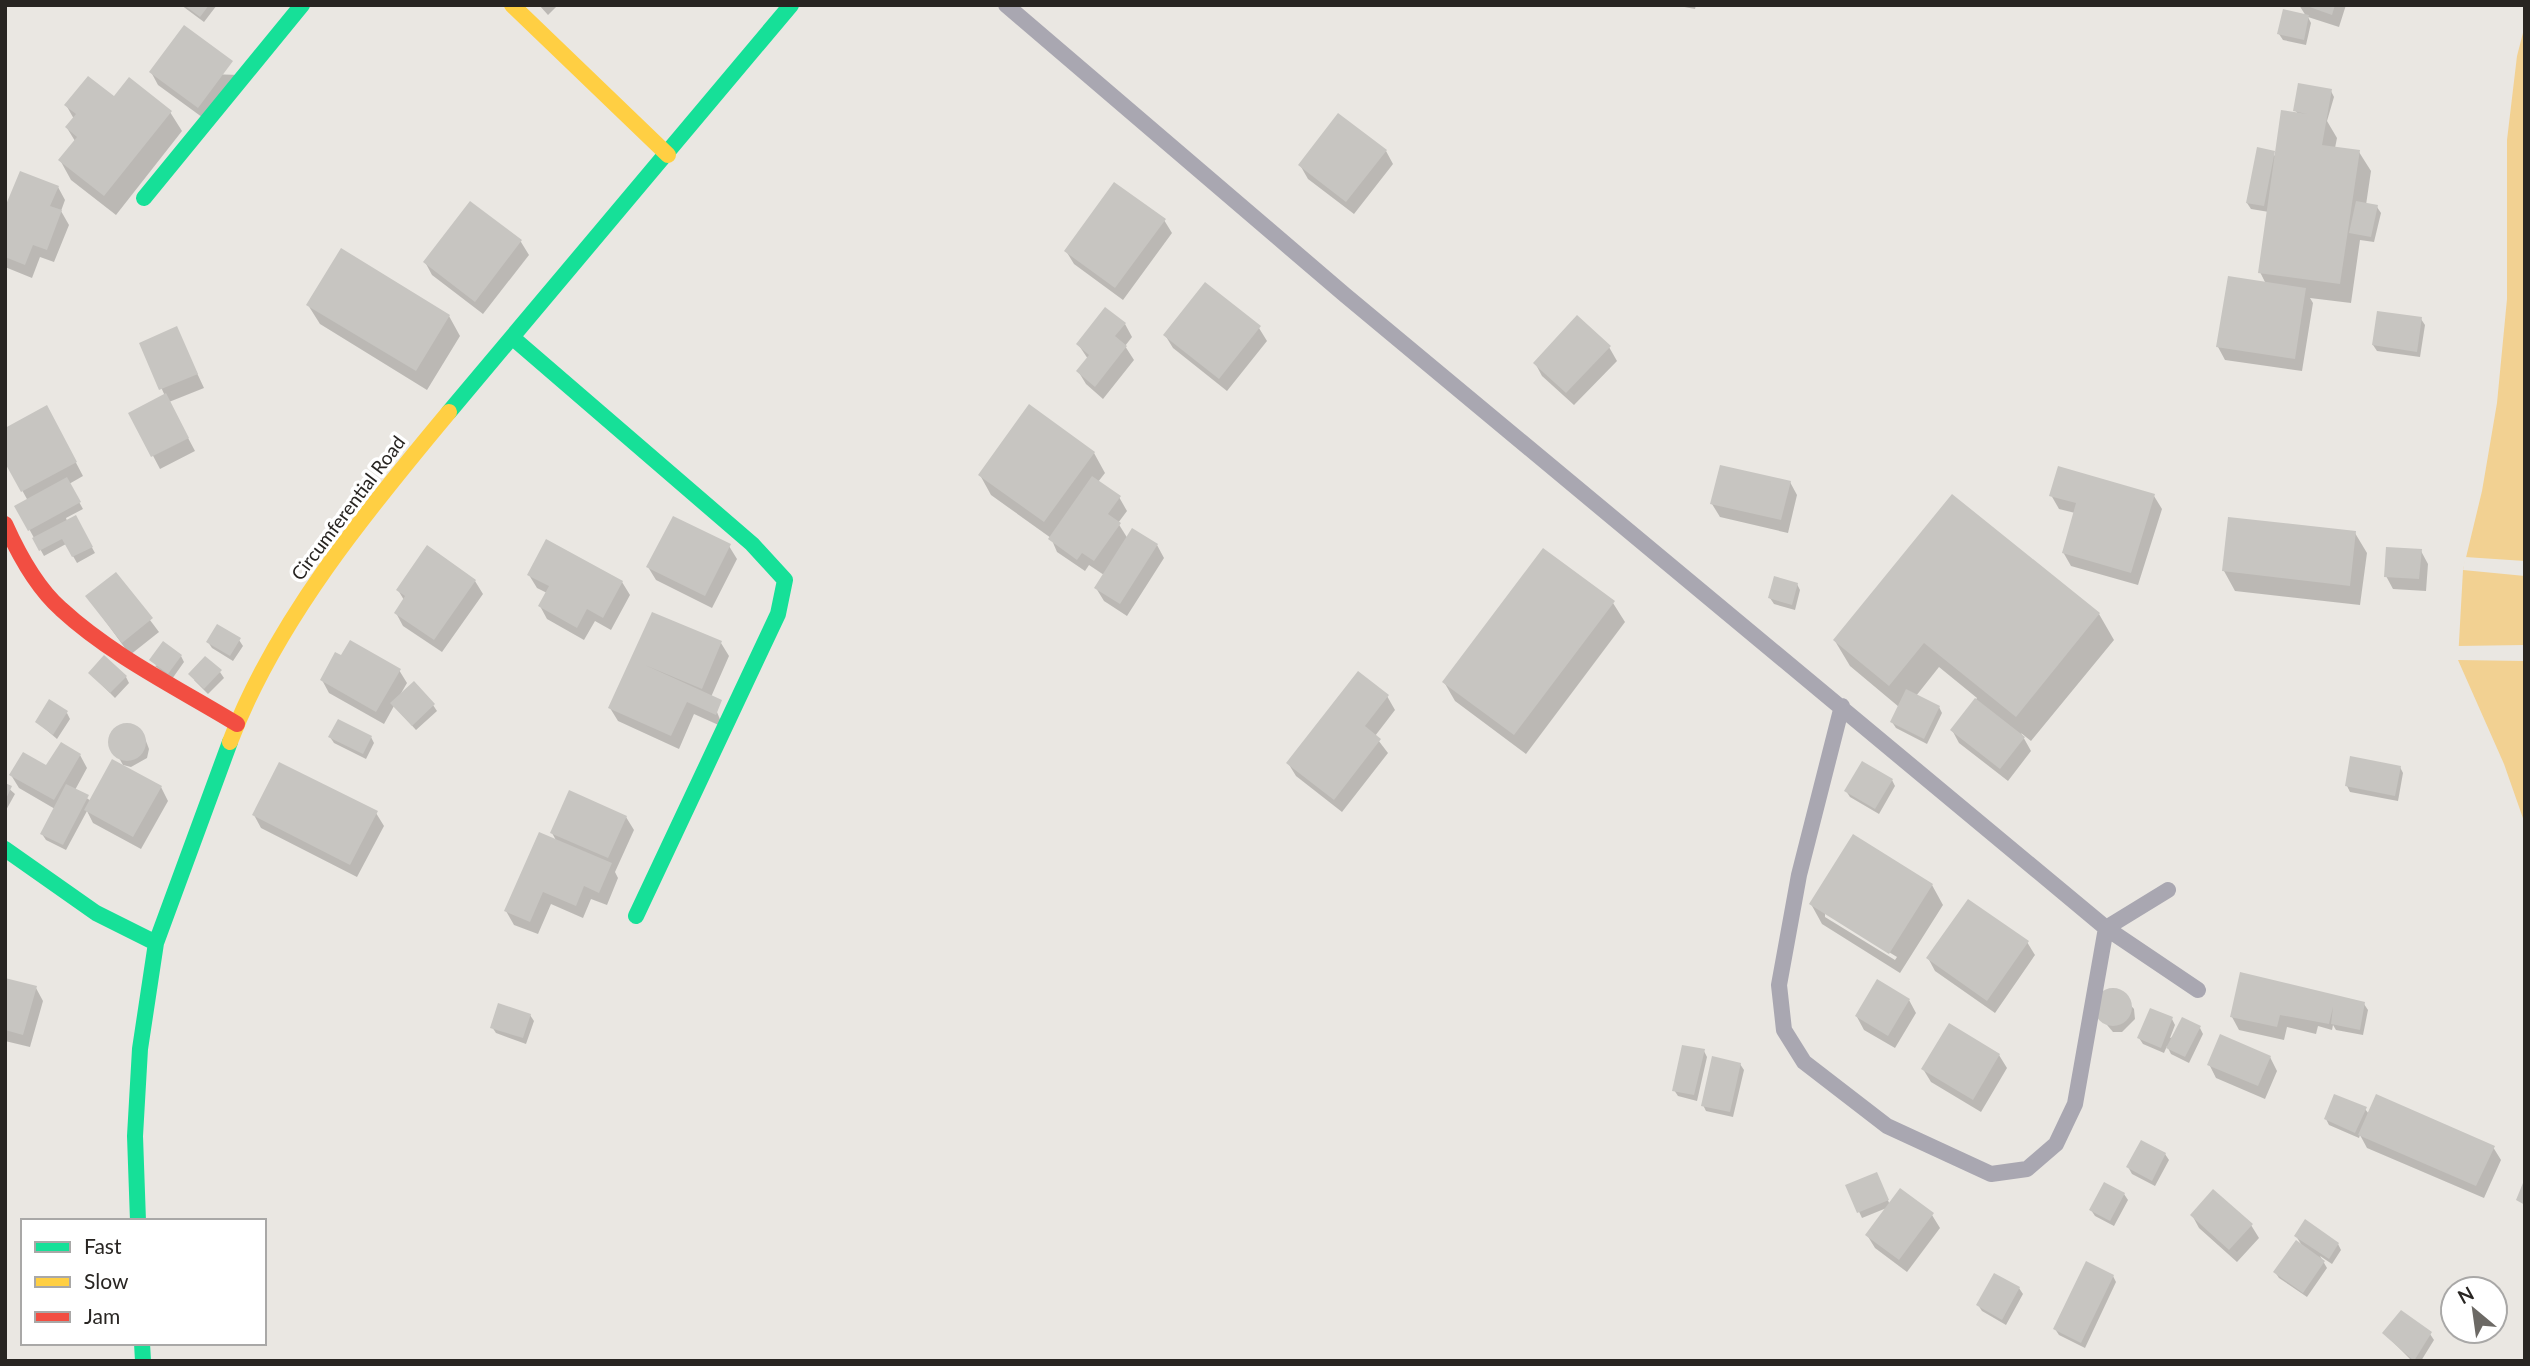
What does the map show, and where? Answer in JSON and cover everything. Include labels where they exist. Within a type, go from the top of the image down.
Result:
[{"type":"street","points":[[144,198],[302,5]]},
{"type":"street","points":[[512,5],[668,155]]},
{"type":"street","name":"Circumferential Road","points":[[138,1219],[135,1136],[140,1049],[156,943],[237,724],[317,578],[400,471],[668,155],[791,5]]},
{"type":"street","points":[[513,338],[752,544],[785,580],[778,614],[636,916]]},
{"type":"street","points":[[5,524],[25,563],[59,608],[111,649],[237,724]]},
{"type":"street","points":[[5,849],[96,912],[156,943]]},
{"type":"lane","points":[[1006,5],[1345,295],[2106,928],[2197,990]]},
{"type":"lane","points":[[1842,706],[1800,875],[1779,985],[1784,1030],[1804,1062],[1886,1126],[1991,1174],[2027,1169],[2056,1144],[2075,1104],[2106,928],[2168,890]]},
{"type":"shaded area","points":[[2525,25],[2525,824],[2504,764],[2458,660],[2463,570],[2482,491],[2497,403],[2507,299],[2507,140],[2517,56]]},
{"type":"pier","points":[[2465,557],[2525,561],[2525,576],[2463,570]]},
{"type":"pier","points":[[2525,645],[2525,661],[2458,660],[2458,646]]},
{"type":"building","points":[[184,5],[209,5],[200,17]]},
{"type":"building","points":[[2304,5],[2335,5],[2332,15]]},
{"type":"building","points":[[2283,9],[2309,15],[2304,40],[2277,34]]},
{"type":"building","points":[[184,25],[233,61],[198,108],[149,72]]},
{"type":"building","points":[[88,76],[114,96],[129,77],[172,111],[104,196],[58,160],[77,137],[65,127],[76,114],[64,105]]},
{"type":"building","points":[[2298,83],[2332,89],[2322,145],[2360,150],[2340,284],[2258,273],[2281,110],[2307,114],[2293,111]]},
{"type":"building","points":[[1338,113],[1387,150],[1346,202],[1298,165]]},
{"type":"building","points":[[2257,147],[2275,151],[2264,206],[2246,203]]},
{"type":"building","points":[[20,171],[59,186],[50,206],[62,210],[47,250],[33,245],[25,265],[5,257],[5,207]]},
{"type":"building","points":[[1114,182],[1166,219],[1115,288],[1064,251]]},
{"type":"building","points":[[470,201],[522,240],[475,302],[423,262]]},
{"type":"building","points":[[2356,201],[2378,205],[2371,237],[2349,233]]},
{"type":"building","points":[[341,248],[450,315],[416,371],[306,305]]},
{"type":"building","points":[[2228,276],[2306,288],[2295,359],[2216,347]]},
{"type":"building","points":[[1205,282],[1261,326],[1219,379],[1163,335]]},
{"type":"building","points":[[1105,307],[1126,323],[1115,336],[1127,346],[1095,387],[1076,371],[1089,355],[1076,344]]},
{"type":"building","points":[[2377,311],[2422,317],[2417,352],[2372,345]]},
{"type":"building","points":[[1577,315],[1611,346],[1566,393],[1533,363]]},
{"type":"building","points":[[177,326],[198,374],[159,390],[139,343]]},
{"type":"building","points":[[166,393],[189,438],[151,457],[128,413]]},
{"type":"building","points":[[1029,404],[1095,452],[1044,522],[978,475]]},
{"type":"building","points":[[47,405],[77,462],[21,492],[5,463],[5,428]]},
{"type":"building","points":[[1720,465],[1791,481],[1781,520],[1710,504]]},
{"type":"building","points":[[2058,466],[2155,494],[2131,573],[2062,553],[2076,503],[2049,496]]},
{"type":"building","points":[[1092,476],[1121,496],[1108,514],[1121,523],[1094,561],[1082,553],[1077,560],[1048,539]]},
{"type":"building","points":[[67,477],[81,502],[28,531],[14,506]]},
{"type":"building","points":[[1952,494],[2100,613],[2016,717],[1924,643],[1889,686],[1833,640]]},
{"type":"building","points":[[76,515],[93,547],[72,557],[62,539],[39,551],[32,538]]},
{"type":"building","points":[[673,516],[731,544],[705,596],[646,567]]},
{"type":"building","points":[[2228,517],[2356,531],[2350,586],[2222,571]]},
{"type":"building","points":[[1132,528],[1158,544],[1120,604],[1094,588]]},
{"type":"building","points":[[546,539],[623,581],[603,618],[587,609],[577,628],[538,606],[549,586],[527,575]]},
{"type":"building","points":[[427,545],[476,580],[434,640],[394,613],[405,596],[396,590]]},
{"type":"building","points":[[2386,547],[2422,549],[2419,579],[2384,577]]},
{"type":"building","points":[[1543,548],[1615,601],[1514,735],[1442,682]]},
{"type":"building","points":[[116,572],[153,618],[122,643],[85,596]]},
{"type":"building","points":[[1774,576],[1798,583],[1792,605],[1768,598]]},
{"type":"building","points":[[652,612],[722,641],[702,689],[645,665],[722,700],[716,715],[687,702],[671,736],[608,708]]},
{"type":"building","points":[[217,624],[241,638],[230,656],[206,642]]},
{"type":"building","points":[[350,640],[401,669],[376,712],[320,680],[335,652],[341,655]]},
{"type":"building","points":[[163,641],[182,655],[168,674],[149,660]]},
{"type":"building","points":[[104,655],[127,676],[110,693],[88,673]]},
{"type":"building","points":[[205,656],[222,670],[204,689],[188,674]]},
{"type":"building","points":[[1358,671],[1389,695],[1365,726],[1381,739],[1334,800],[1286,763]]},
{"type":"building","points":[[414,681],[435,704],[412,726],[390,703]]},
{"type":"building","points":[[1906,689],[1940,706],[1924,739],[1890,722]]},
{"type":"building","points":[[1975,698],[2025,737],[2000,769],[1950,730]]},
{"type":"building","points":[[49,699],[68,711],[53,735],[35,722]]},
{"type":"building","points":[[338,719],[372,736],[363,754],[328,737]]},
{"type":"building","points":[[127,723],[140,729],[146,742],[140,755],[127,761],[114,755],[108,742],[114,729]]},
{"type":"building","points":[[61,742],[81,754],[54,800],[9,775],[23,752],[46,765]]},
{"type":"building","points":[[2350,756],[2401,766],[2395,796],[2345,786]]},
{"type":"building","points":[[112,759],[162,786],[133,837],[84,810]]},
{"type":"building","points":[[1862,761],[1893,779],[1875,809],[1844,791]]},
{"type":"building","points":[[279,762],[378,811],[350,865],[252,815]]},
{"type":"building","points":[[5,783],[12,786],[5,801]]},
{"type":"building","points":[[66,784],[89,795],[63,845],[40,834]]},
{"type":"building","points":[[569,790],[627,816],[608,858],[550,833]]},
{"type":"building","points":[[539,832],[612,863],[599,893],[584,886],[576,906],[543,892],[530,922],[504,911]]},
{"type":"building","points":[[1853,834],[1933,884],[1889,954],[1809,904]]},
{"type":"building","points":[[1968,899],[2029,941],[1987,1001],[1926,958]]},
{"type":"building","points":[[2240,972],[2365,1002],[2360,1030],[2331,1024],[2333,1007],[2329,1024],[2280,1015],[2277,1027],[2230,1017]]},
{"type":"building","points":[[5,978],[37,986],[23,1035],[5,1030]]},
{"type":"building","points":[[1877,979],[1910,999],[1888,1036],[1855,1016]]},
{"type":"building","points":[[2113,988],[2126,994],[2132,1007],[2126,1020],[2113,1026],[2100,1020],[2094,1007],[2100,994]]},
{"type":"building","points":[[498,1003],[531,1014],[523,1038],[490,1028]]},
{"type":"building","points":[[2150,1008],[2173,1017],[2161,1048],[2137,1038]]},
{"type":"building","points":[[2182,1017],[2201,1026],[2185,1057],[2166,1048]]},
{"type":"building","points":[[1949,1023],[2000,1054],[1973,1100],[1921,1069]]},
{"type":"building","points":[[2220,1034],[2271,1056],[2258,1086],[2207,1065]]},
{"type":"building","points":[[1682,1045],[1705,1049],[1694,1095],[1672,1091]]},
{"type":"building","points":[[1712,1056],[1741,1063],[1730,1112],[1701,1106]]},
{"type":"building","points":[[2334,1094],[2367,1107],[2355,1133],[2324,1119]]},
{"type":"building","points":[[2376,1094],[2495,1146],[2476,1186],[2358,1135]]},
{"type":"building","points":[[2141,1140],[2166,1153],[2152,1181],[2126,1167]]},
{"type":"building","points":[[1877,1172],[1889,1200],[1857,1213],[1845,1185]]},
{"type":"building","points":[[2525,1178],[2525,1205],[2516,1200]]},
{"type":"building","points":[[2104,1182],[2125,1193],[2110,1221],[2089,1210]]},
{"type":"building","points":[[1900,1188],[1934,1213],[1899,1260],[1865,1235]]},
{"type":"building","points":[[2213,1189],[2253,1224],[2229,1250],[2190,1215]]},
{"type":"building","points":[[2305,1219],[2339,1243],[2329,1259],[2294,1236]]},
{"type":"building","points":[[2296,1240],[2325,1261],[2303,1293],[2273,1272]]},
{"type":"building","points":[[2086,1261],[2114,1275],[2081,1343],[2053,1329]]},
{"type":"building","points":[[1994,1273],[2020,1287],[2002,1320],[1976,1305]]},
{"type":"building","points":[[2401,1310],[2432,1332],[2414,1361],[2382,1333]]},
{"type":"traffic: fast","points":[[144,198],[302,5]]},
{"type":"traffic: fast","points":[[449,412],[791,5]]},
{"type":"traffic: fast","points":[[513,338],[752,544],[785,580],[778,614],[636,916]]},
{"type":"traffic: fast","points":[[138,1219],[135,1136],[140,1049],[156,943],[230,742]]},
{"type":"traffic: fast","points":[[5,849],[96,913],[156,943]]},
{"type":"traffic: fast","points":[[142,1345],[143,1361]]},
{"type":"traffic: slow","points":[[512,5],[668,155]]},
{"type":"traffic: slow","points":[[230,742],[249,697],[298,610],[356,527],[449,412]]},
{"type":"traffic: jam","points":[[5,524],[29,570],[61,609],[124,657],[237,724]]}]
